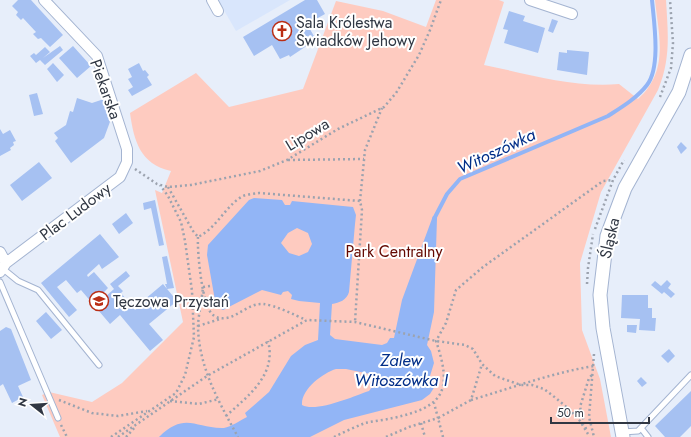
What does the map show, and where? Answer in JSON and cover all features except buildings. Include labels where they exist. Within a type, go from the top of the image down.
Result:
[{"type":"street","name":"Piekarska","points":[[44,0],[97,56],[128,149]]},
{"type":"street","points":[[212,0],[218,11]]},
{"type":"street","points":[[530,0],[572,14]]},
{"type":"street","name":"Śląska","points":[[623,434],[603,328],[600,295],[607,236],[625,188],[679,92],[691,55]]},
{"type":"street","name":"Plac Ludowy","points":[[3,268],[120,177],[127,162],[128,149]]},
{"type":"street","points":[[0,252],[3,268]]},
{"type":"lane","points":[[3,268],[18,282],[38,290],[99,364]]},
{"type":"lane","points":[[0,282],[58,418]]},
{"type":"lane","points":[[623,434],[638,431],[691,375]]},
{"type":"lane","points":[[641,428],[648,437]]},
{"type":"path","name":"Lipowa","points":[[127,162],[142,175],[160,185],[168,187],[191,186],[260,171],[287,160],[338,129],[382,108],[396,93],[419,55],[441,0]]},
{"type":"path","points":[[660,98],[671,68],[673,43],[670,0]]},
{"type":"path","points":[[355,322],[361,217],[360,201],[364,159],[367,143],[375,128],[382,108]]},
{"type":"path","points":[[334,437],[366,423],[417,412],[434,403],[441,392],[444,374],[444,364],[436,341],[446,323],[456,290],[483,267],[603,181],[613,180],[626,158]]},
{"type":"path","points":[[287,160],[364,159]]},
{"type":"path","points":[[112,437],[176,393],[189,362],[194,337],[192,291],[186,241],[181,222],[168,196],[160,185]]},
{"type":"path","points":[[168,187],[193,231],[198,237],[203,287],[212,314],[220,319]]},
{"type":"path","points":[[198,237],[209,232],[244,195],[259,193],[360,201]]},
{"type":"path","points":[[203,287],[210,286]]},
{"type":"path","points":[[203,287],[198,326],[202,362],[226,416],[238,437]]},
{"type":"path","points":[[198,326],[227,318],[261,304],[307,320],[355,322],[431,340],[457,343],[473,349],[482,364],[495,376],[521,385],[532,385],[544,389],[570,410],[580,421],[588,436]]},
{"type":"path","points":[[118,437],[207,376],[246,356],[268,341],[307,320]]},
{"type":"path","points":[[226,416],[260,384],[269,362],[270,353],[268,341]]},
{"type":"path","points":[[471,400],[482,364]]},
{"type":"path","points":[[386,437],[438,418],[471,400],[521,385],[546,375],[594,366]]},
{"type":"path","points":[[588,436],[580,407],[589,378],[593,374],[590,416],[594,437]]},
{"type":"path","points":[[48,397],[71,404],[92,413],[118,416],[151,410],[170,401],[199,404],[219,399]]},
{"type":"path","points":[[434,403],[443,437]]},
{"type":"path","points":[[126,437],[146,417]]},
{"type":"path","points":[[58,418],[67,437]]},
{"type":"path","points":[[421,423],[425,437]]},
{"type":"shaded area","points":[[218,0],[290,0],[236,31]]},
{"type":"green space","name":"Park Centralny","points":[[436,0],[499,0],[504,2],[484,65],[568,82],[602,85],[619,84],[638,99],[648,88],[658,65],[660,40],[655,0],[666,0],[668,46],[662,79],[658,90],[601,192],[580,263],[582,330],[600,379],[611,437],[60,437],[42,395],[49,392],[92,402],[122,383],[183,322],[155,190],[162,193],[171,171],[152,163],[140,150],[134,133],[130,113],[196,73],[229,107],[303,89],[336,1],[383,11],[426,27]]},
{"type":"water","name":"Zalew Witoszówka I","points":[[254,198],[282,200],[285,205],[290,205],[292,201],[353,207],[356,215],[349,292],[342,301],[332,304],[330,335],[335,339],[382,345],[387,343],[390,338],[394,338],[402,300],[433,216],[437,218],[434,312],[427,345],[431,351],[434,363],[430,376],[435,386],[430,394],[422,400],[344,420],[310,437],[159,437],[168,429],[184,423],[214,428],[224,428],[247,417],[245,413],[269,392],[291,356],[305,345],[318,340],[320,303],[291,299],[292,295],[288,291],[283,292],[281,295],[262,290],[223,310],[216,306],[207,255],[208,245],[249,200]],"holes":[[[297,228],[308,233],[312,244],[308,252],[299,256],[289,253],[281,243],[288,233]],[[336,369],[346,369],[370,374],[374,380],[372,387],[369,391],[345,400],[316,407],[302,405],[305,393],[314,382],[325,374]]]},
{"type":"waterway","name":"Witoszówka","points":[[434,219],[447,194],[460,179],[608,116],[629,102],[643,90],[651,77],[654,67],[656,44],[652,0]]},
{"type":"place","name":"Sala Królestwa Świadków Jehowy","points":[[282,31]]},
{"type":"place","name":"Tęczowa Przystań","points":[[99,301]]}]
